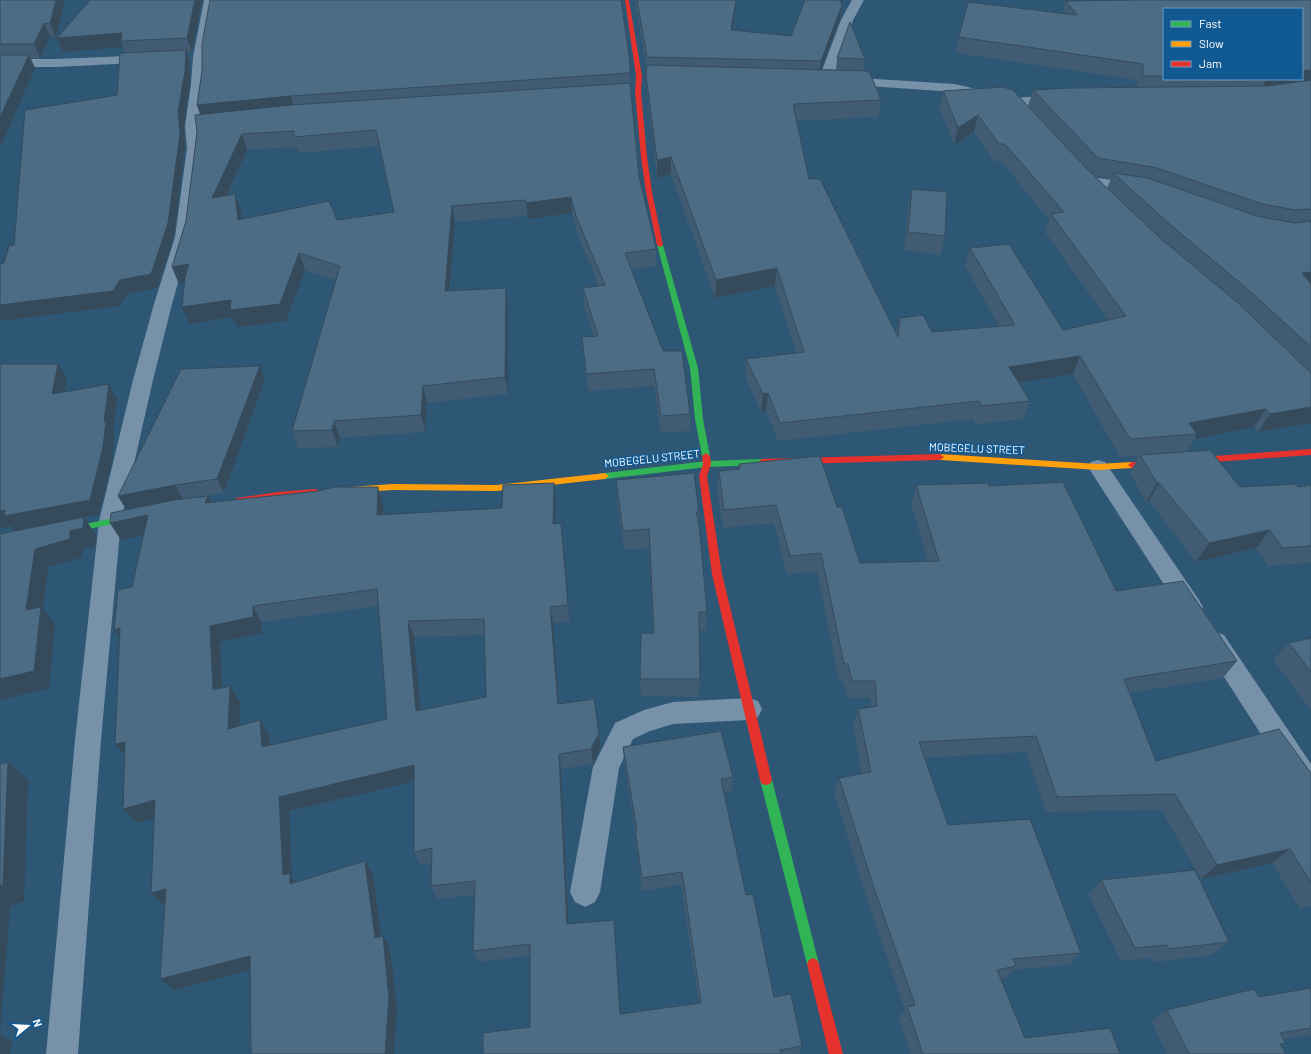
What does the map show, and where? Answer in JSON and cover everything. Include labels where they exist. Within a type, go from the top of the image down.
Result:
[{"type":"street","points":[[62,1054],[88,740],[110,521],[143,380],[163,304],[183,237],[194,148],[200,125],[198,84],[191,57],[210,0]]},
{"type":"street","points":[[627,0],[639,76],[638,92],[649,192],[661,248],[694,368],[699,419],[707,464],[703,476],[717,574],[770,798],[836,1054]]},
{"type":"street","points":[[825,81],[847,20],[858,0]]},
{"type":"street","points":[[0,63],[56,63],[159,58]]},
{"type":"street","points":[[639,76],[654,76]]},
{"type":"street","points":[[810,81],[859,81],[955,88],[1014,102],[1072,99]]},
{"type":"street","points":[[622,93],[638,92]]},
{"type":"street","points":[[1014,102],[1029,118]]},
{"type":"street","points":[[1108,202],[1081,175],[1151,193]]},
{"type":"street","name":"MOBEGELU STREET","points":[[340,491],[393,487],[497,488],[707,464],[950,457],[1098,467],[1311,452]]},
{"type":"street","points":[[1098,467],[1311,787]]},
{"type":"street","points":[[227,502],[278,495],[324,492]]},
{"type":"street","points":[[0,544],[146,515]]},
{"type":"street","points":[[585,892],[606,767],[624,731],[644,721],[673,713],[749,709]]},
{"type":"building","points":[[0,0],[56,0],[50,24],[44,23],[34,44],[0,44]]},
{"type":"building","points":[[90,0],[195,0],[187,38],[121,41],[122,33],[57,38]]},
{"type":"building","points":[[210,0],[621,0],[630,62],[630,73],[291,96],[197,105],[202,71],[202,44]]},
{"type":"building","points":[[637,0],[736,0],[731,30],[791,36],[805,0],[840,0],[842,5],[821,61],[647,57]]},
{"type":"building","points":[[1311,0],[1311,70],[1303,71],[1303,8],[1163,8],[1163,76],[1143,76],[1143,64],[959,37],[968,2],[1077,15],[1066,1]]},
{"type":"building","points":[[850,22],[865,59],[837,58]]},
{"type":"building","points":[[186,50],[185,71],[178,112],[180,134],[168,223],[151,274],[120,280],[113,291],[0,305],[0,264],[4,263],[9,246],[14,245],[25,110],[117,95],[120,53]]},
{"type":"building","points":[[0,55],[29,55],[0,117]]},
{"type":"building","points":[[647,65],[869,71],[881,100],[794,104],[794,109],[809,179],[820,179],[898,337],[900,318],[923,315],[932,332],[1015,325],[970,248],[1009,244],[1063,330],[1126,316],[1051,214],[1064,212],[1005,144],[999,144],[978,115],[958,128],[943,91],[1003,87],[1013,90],[1086,168],[1159,237],[1237,302],[1311,373],[1311,407],[1270,414],[1266,409],[1189,423],[1197,434],[1130,439],[1080,356],[1009,367],[1030,401],[982,406],[979,401],[780,423],[768,393],[763,394],[746,359],[804,352],[777,268],[716,280],[671,157],[657,160],[646,76]]},
{"type":"building","points":[[1311,80],[1311,209],[1295,210],[1262,204],[1157,168],[1098,158],[1033,90],[1070,88],[1268,86]]},
{"type":"building","points":[[630,83],[639,176],[656,249],[625,253],[663,351],[682,351],[690,414],[661,416],[654,369],[586,374],[582,337],[598,336],[583,288],[605,285],[576,216],[571,197],[526,203],[525,200],[452,206],[445,291],[506,288],[505,377],[423,386],[421,415],[334,421],[332,430],[292,431],[340,266],[299,253],[280,304],[230,310],[231,300],[182,307],[185,277],[189,264],[172,267],[186,221],[197,132],[195,115],[291,105]],"holes":[[[376,130],[394,212],[337,220],[329,201],[238,220],[235,194],[212,198],[242,134],[294,131],[294,137]]]},
{"type":"building","points":[[1113,173],[1148,178],[1257,216],[1295,223],[1311,221],[1311,272],[1302,273],[1311,284],[1311,347],[1251,292],[1173,227]]},
{"type":"building","points":[[912,189],[947,192],[945,236],[908,232]]},
{"type":"building","points":[[0,364],[58,364],[52,394],[109,384],[104,422],[106,422],[103,447],[90,500],[4,516],[5,510],[0,511]]},
{"type":"building","points":[[260,366],[217,479],[118,496],[181,369]]},
{"type":"building","points":[[1210,450],[1240,487],[1296,484],[1298,487],[1311,485],[1311,546],[1282,548],[1270,530],[1209,543],[1159,483],[1157,483],[1140,455]]},
{"type":"building","points":[[820,456],[837,507],[842,507],[860,563],[939,561],[916,485],[988,483],[989,486],[1063,482],[1116,591],[1183,581],[1237,661],[1124,679],[1156,761],[1279,729],[1311,773],[1311,883],[1290,849],[1217,865],[1175,794],[1057,797],[1036,736],[919,742],[948,825],[1030,819],[1081,953],[1013,959],[1016,966],[997,970],[1025,1038],[1110,1028],[1120,1054],[923,1054],[907,1007],[915,1005],[874,888],[839,778],[871,772],[858,709],[877,706],[875,681],[852,681],[848,664],[844,664],[821,553],[790,556],[776,505],[724,510],[719,471],[740,469],[739,464]]},
{"type":"building","points":[[694,473],[699,512],[696,512],[699,524],[707,612],[699,612],[700,679],[640,679],[641,633],[654,633],[649,529],[623,531],[616,480]]},
{"type":"building","points":[[554,483],[553,524],[561,523],[568,605],[550,607],[558,704],[594,699],[599,733],[591,749],[559,754],[567,924],[614,920],[620,1014],[701,1003],[682,872],[642,878],[635,830],[637,830],[623,747],[721,731],[733,777],[721,779],[746,895],[753,894],[774,997],[791,994],[802,1046],[780,1050],[781,1054],[483,1054],[483,1033],[530,1027],[530,944],[473,951],[475,881],[431,886],[432,848],[414,852],[414,765],[279,797],[283,875],[290,873],[290,884],[365,861],[375,938],[383,936],[389,998],[385,1054],[251,1054],[250,956],[160,979],[166,889],[151,893],[155,800],[123,809],[125,742],[115,744],[120,628],[114,630],[118,590],[132,587],[148,515],[110,523],[111,513],[174,500],[208,496],[205,503],[318,491],[335,487],[378,487],[377,515],[502,508],[503,485]],"holes":[[[377,589],[387,719],[262,747],[260,720],[228,729],[230,686],[213,690],[210,626],[253,617],[253,606]],[[484,619],[486,697],[416,711],[408,621]]]},
{"type":"building","points":[[84,517],[83,528],[70,531],[70,539],[35,549],[26,610],[41,607],[34,671],[0,679],[0,534]]},
{"type":"building","points":[[1311,638],[1311,672],[1289,643]]},
{"type":"building","points":[[8,762],[3,885],[0,886],[0,764]]},
{"type":"building","points":[[1195,870],[1229,942],[1169,949],[1167,945],[1135,948],[1101,880]]},
{"type":"building","points":[[1311,988],[1311,1028],[1280,1033],[1285,1043],[1280,1044],[1286,1054],[1189,1054],[1167,1010],[1254,989],[1259,997]]},
{"type":"traffic: fast","points":[[660,245],[694,368],[699,419],[706,456]]},
{"type":"traffic: fast","points":[[605,476],[707,464],[762,462]]},
{"type":"traffic: fast","points":[[0,544],[140,516]]},
{"type":"traffic: fast","points":[[766,780],[813,964]]},
{"type":"traffic: slow","points":[[940,457],[1098,467],[1132,465]]},
{"type":"traffic: slow","points":[[349,490],[393,487],[497,488],[605,476]]},
{"type":"traffic: jam","points":[[627,0],[639,76],[638,92],[644,157],[649,192],[660,245]]},
{"type":"traffic: jam","points":[[1132,465],[1311,452]]},
{"type":"traffic: jam","points":[[706,456],[707,464],[703,476],[717,574],[766,780]]},
{"type":"traffic: jam","points":[[762,462],[940,457]]},
{"type":"traffic: jam","points":[[237,501],[278,495],[316,492]]},
{"type":"traffic: jam","points":[[813,964],[836,1054]]}]
